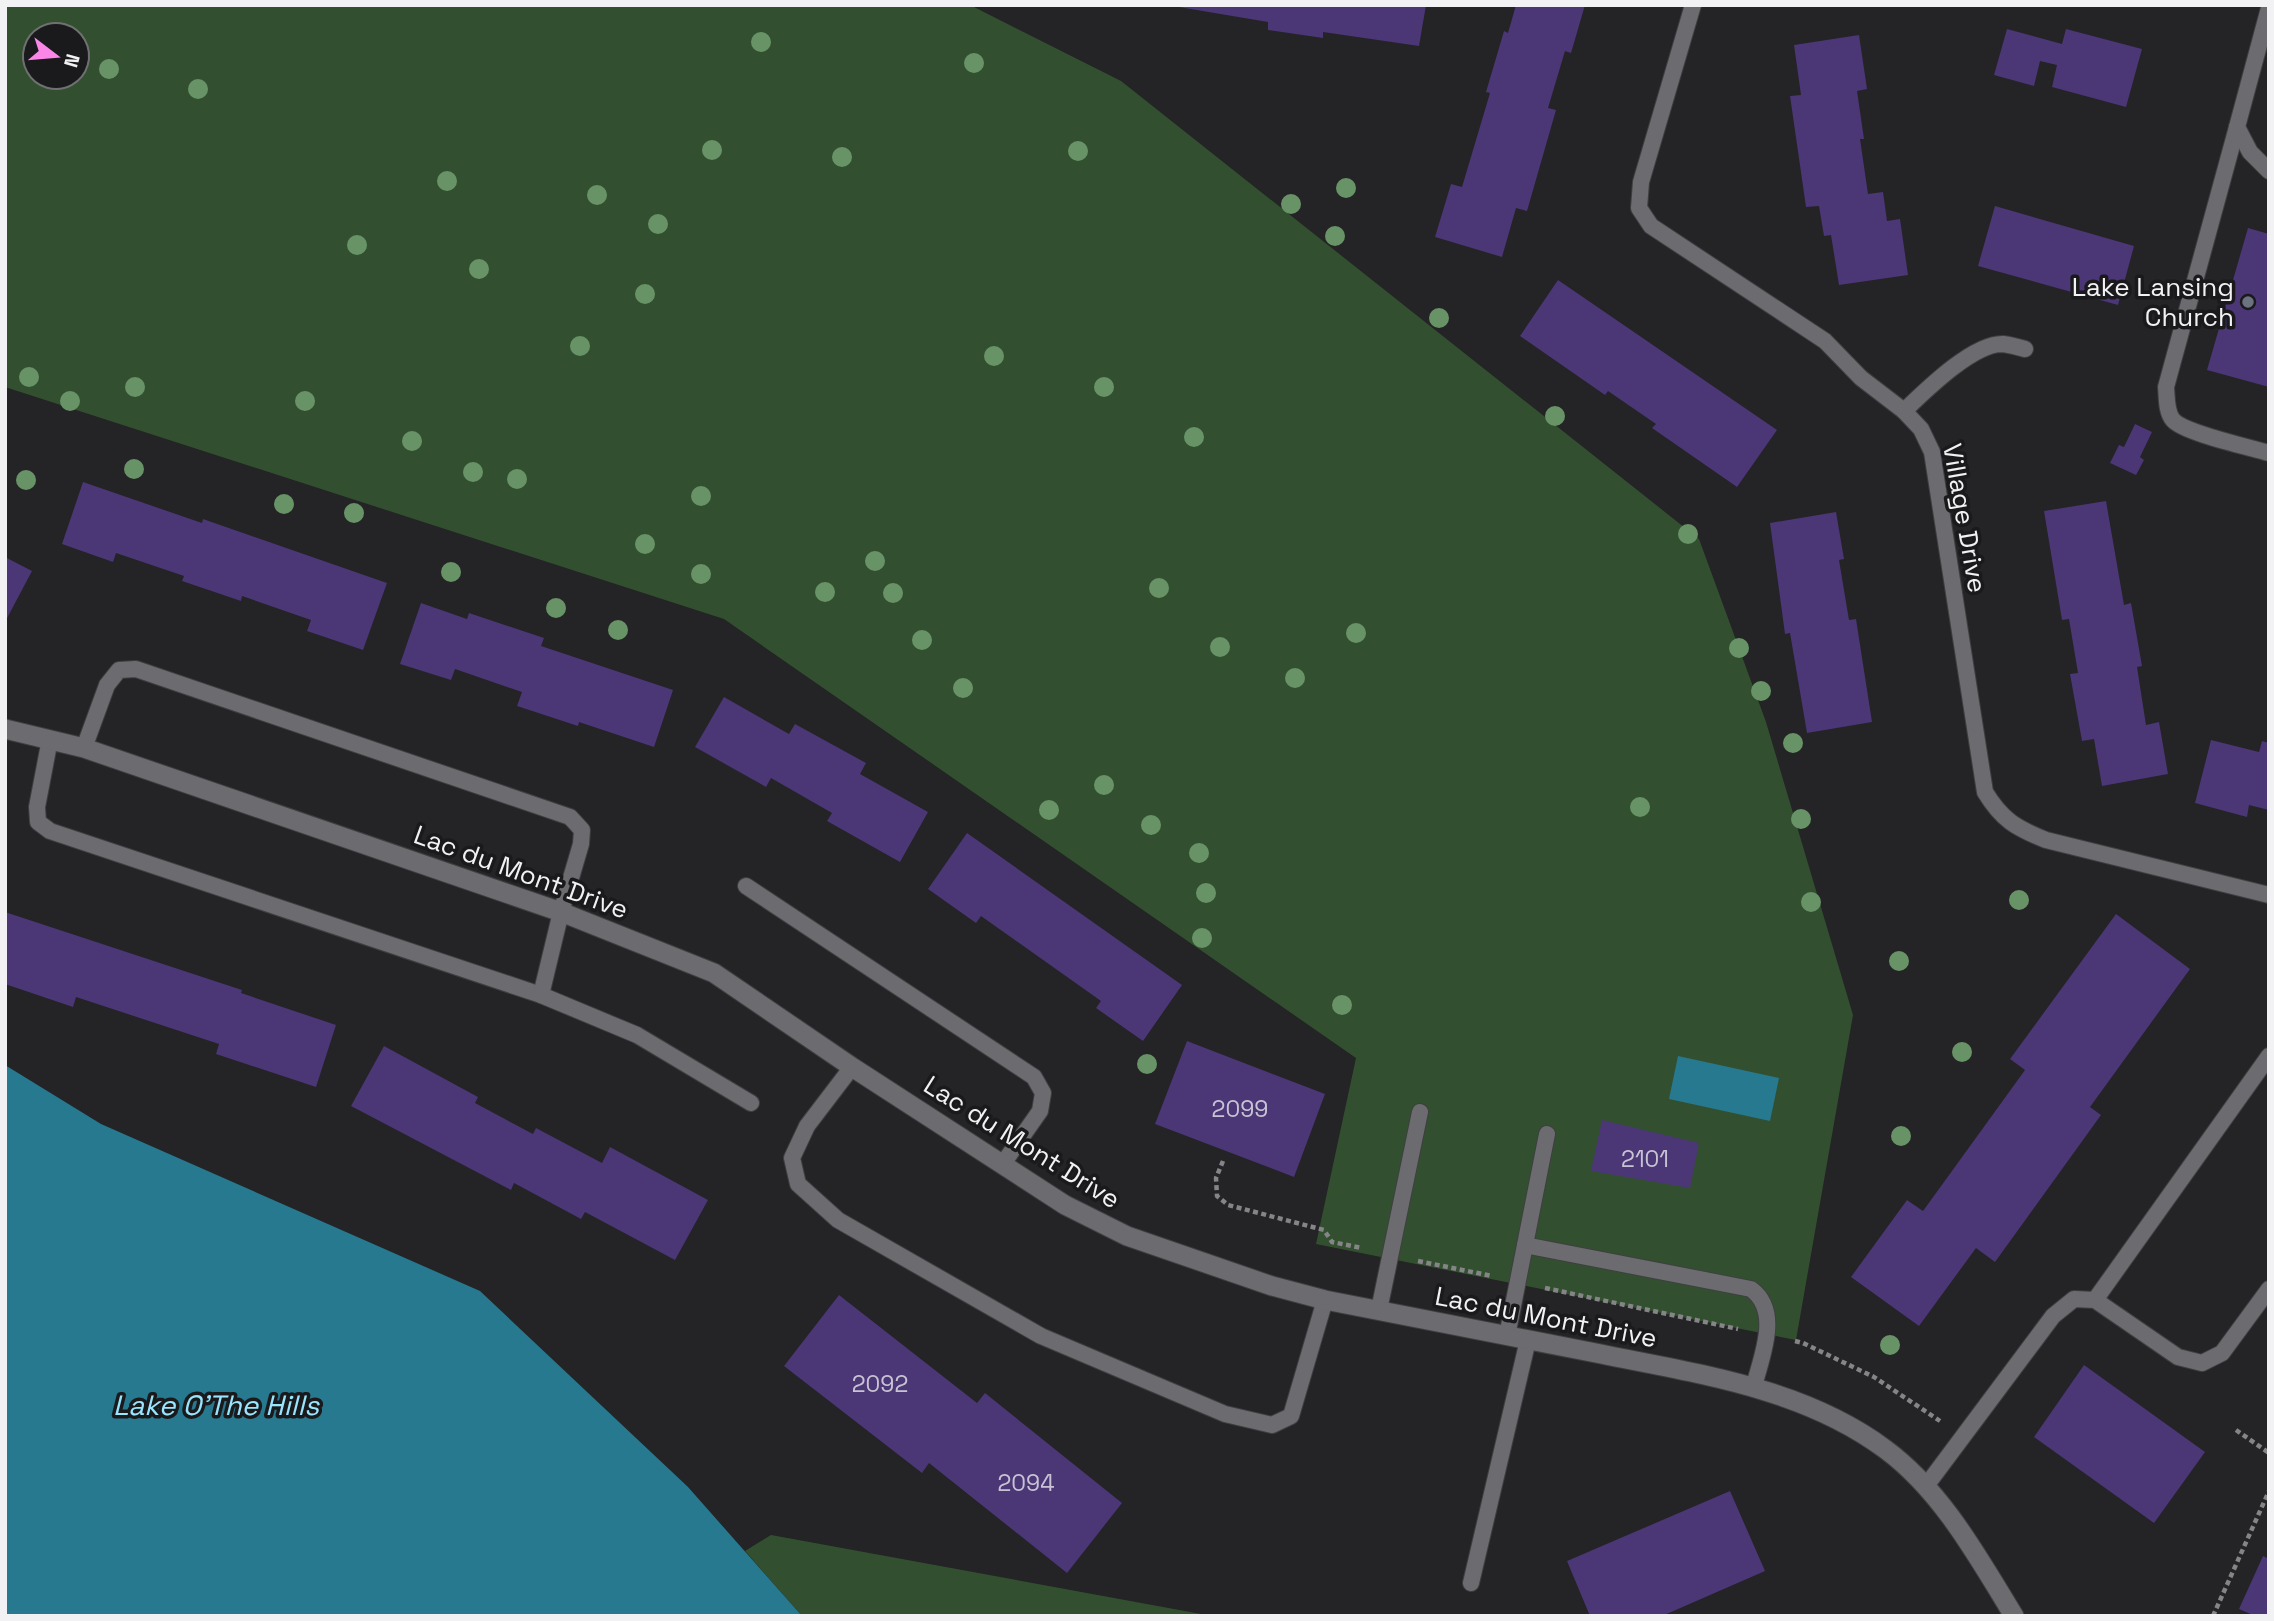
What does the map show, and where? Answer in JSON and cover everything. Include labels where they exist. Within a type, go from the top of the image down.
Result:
[{"type":"street","name":"Lac du Mont Drive","points":[[5,729],[84,748],[561,912],[714,973],[1002,1165],[1065,1205],[1127,1236],[1272,1286],[1325,1300],[1754,1386],[1826,1414],[1885,1449],[1926,1486],[1978,1558],[2014,1616]]},
{"type":"lane","name":"Village Drive","points":[[1693,5],[1641,182],[1639,208],[1651,226],[1825,341],[1861,378],[1904,411],[1921,429],[1932,452],[1985,792],[1997,812],[2018,829],[2046,840],[2269,895]]},
{"type":"lane","points":[[2269,8],[2166,387],[2167,404],[2172,419],[2186,429],[2269,453]]},
{"type":"lane","points":[[2237,127],[2250,152],[2269,171]]},
{"type":"lane","points":[[1904,411],[1940,376],[1979,352],[2001,344],[2025,349]]},
{"type":"lane","points":[[84,748],[107,685],[119,670],[136,669],[570,817],[582,830],[581,844],[541,995]]},
{"type":"lane","points":[[50,739],[37,807],[38,822],[50,831],[541,995],[637,1035],[751,1103]]},
{"type":"lane","points":[[746,886],[1034,1077],[1044,1093],[1041,1111],[1002,1165]]},
{"type":"lane","points":[[2095,1300],[2269,1056]]},
{"type":"lane","points":[[852,1067],[807,1126],[792,1157],[798,1184],[838,1220],[1041,1336],[1225,1414],[1272,1425],[1291,1416],[1325,1300]]},
{"type":"lane","points":[[1379,1310],[1420,1112]]},
{"type":"lane","points":[[1507,1336],[1547,1134]]},
{"type":"lane","points":[[1525,1245],[1751,1289],[1762,1298],[1766,1310],[1767,1335],[1754,1386]]},
{"type":"lane","points":[[1926,1486],[2053,1316],[2074,1299],[2095,1300],[2178,1357],[2202,1363],[2222,1353],[2269,1289]]},
{"type":"lane","points":[[1471,1583],[1528,1340]]},
{"type":"path","points":[[1223,1161],[1216,1178],[1217,1196],[1228,1205],[1324,1230],[1332,1242],[1803,1343],[1874,1377],[1964,1437]]},
{"type":"path","points":[[2236,1430],[2269,1453]]},
{"type":"path","points":[[2213,1616],[2269,1491]]},
{"type":"green space","points":[[5,5],[970,5],[1121,81],[1699,539],[1766,722],[1853,1015],[1796,1340],[1316,1244],[1356,1058],[724,619],[5,387]]},
{"type":"green space","points":[[771,1535],[1212,1616],[802,1616],[745,1551]]},
{"type":"water","points":[[1678,1056],[1779,1078],[1770,1121],[1669,1099]]},
{"type":"water","name":"Lake O'The Hills","points":[[5,1065],[101,1124],[480,1291],[688,1487],[802,1616],[5,1616]]},
{"type":"building","points":[[1167,5],[1426,5],[1419,46],[1323,32],[1323,38],[1268,30],[1268,22]]},
{"type":"building","points":[[1516,5],[1585,5],[1571,53],[1565,51],[1548,108],[1556,110],[1527,211],[1516,208],[1502,257],[1435,237],[1451,184],[1462,187],[1490,93],[1486,92],[1504,31],[1508,33]]},
{"type":"building","points":[[2007,29],[2062,44],[2066,29],[2142,49],[2126,107],[2052,87],[2057,65],[2040,61],[2034,86],[1994,75]]},
{"type":"building","points":[[1859,35],[1867,89],[1857,91],[1864,139],[1860,139],[1868,194],[1883,192],[1887,221],[1900,219],[1908,275],[1839,285],[1831,235],[1824,236],[1819,206],[1806,207],[1790,96],[1801,95],[1794,45]]},
{"type":"building","points":[[1995,206],[2134,246],[2118,305],[1978,266]]},
{"type":"building","name":"Lake Lansing Church","points":[[2248,228],[2269,234],[2269,387],[2207,370]]},
{"type":"building","points":[[1558,280],[1777,430],[1737,487],[1652,428],[1656,424],[1608,391],[1605,395],[1520,336]]},
{"type":"building","points":[[2135,424],[2152,432],[2140,457],[2144,460],[2136,475],[2110,463],[2119,445],[2124,447]]},
{"type":"building","points":[[83,482],[202,523],[203,519],[387,583],[363,650],[307,631],[311,620],[242,596],[241,601],[182,581],[184,576],[116,553],[113,562],[62,544]]},
{"type":"building","points":[[2106,501],[2124,605],[2131,603],[2142,666],[2137,667],[2146,725],[2159,722],[2168,774],[2102,786],[2094,739],[2082,741],[2070,674],[2078,673],[2069,619],[2062,620],[2044,511]]},
{"type":"building","points":[[1836,512],[1844,559],[1839,560],[1849,620],[1856,619],[1872,722],[1807,733],[1790,633],[1785,634],[1770,523]]},
{"type":"building","points":[[5,557],[32,571],[5,622]]},
{"type":"building","points":[[421,603],[467,619],[469,613],[544,638],[541,646],[673,690],[654,747],[579,722],[578,726],[517,706],[522,692],[455,669],[451,680],[400,664]]},
{"type":"building","points":[[724,697],[789,734],[795,724],[866,763],[860,774],[928,812],[900,862],[827,821],[832,813],[771,778],[766,787],[695,747]]},
{"type":"building","points":[[2211,740],[2259,752],[2262,741],[2269,743],[2269,810],[2249,805],[2247,817],[2195,803]]},
{"type":"building","points":[[967,833],[1182,985],[1143,1041],[1096,1008],[1101,1001],[981,916],[976,923],[928,889]]},
{"type":"building","points":[[5,912],[242,990],[241,993],[336,1025],[316,1087],[216,1054],[219,1044],[76,997],[73,1007],[5,984]]},
{"type":"building","points":[[2116,914],[2190,969],[2090,1107],[2101,1115],[1995,1262],[1976,1248],[1919,1326],[1851,1277],[1907,1200],[1923,1211],[2025,1070],[2010,1059]]},
{"type":"building","points":[[1187,1041],[1325,1094],[1294,1177],[1155,1124]]},
{"type":"building","points":[[384,1046],[478,1097],[475,1103],[533,1134],[536,1128],[602,1163],[610,1147],[708,1200],[675,1260],[585,1212],[581,1219],[514,1183],[511,1190],[351,1106]]},
{"type":"building","points":[[1602,1120],[1699,1143],[1690,1188],[1591,1171]]},
{"type":"building","points":[[839,1295],[977,1403],[985,1393],[1122,1503],[1067,1573],[929,1463],[922,1473],[784,1366]]},
{"type":"building","points":[[2084,1365],[2205,1452],[2154,1523],[2034,1437]]},
{"type":"building","points":[[1730,1491],[1765,1571],[1662,1616],[1590,1616],[1567,1561]]},
{"type":"building","points":[[2263,1556],[2269,1559],[2269,1616],[2255,1616],[2239,1609]]},
{"type":"place","name":"Lake Lansing Church","points":[[2248,302]]}]
